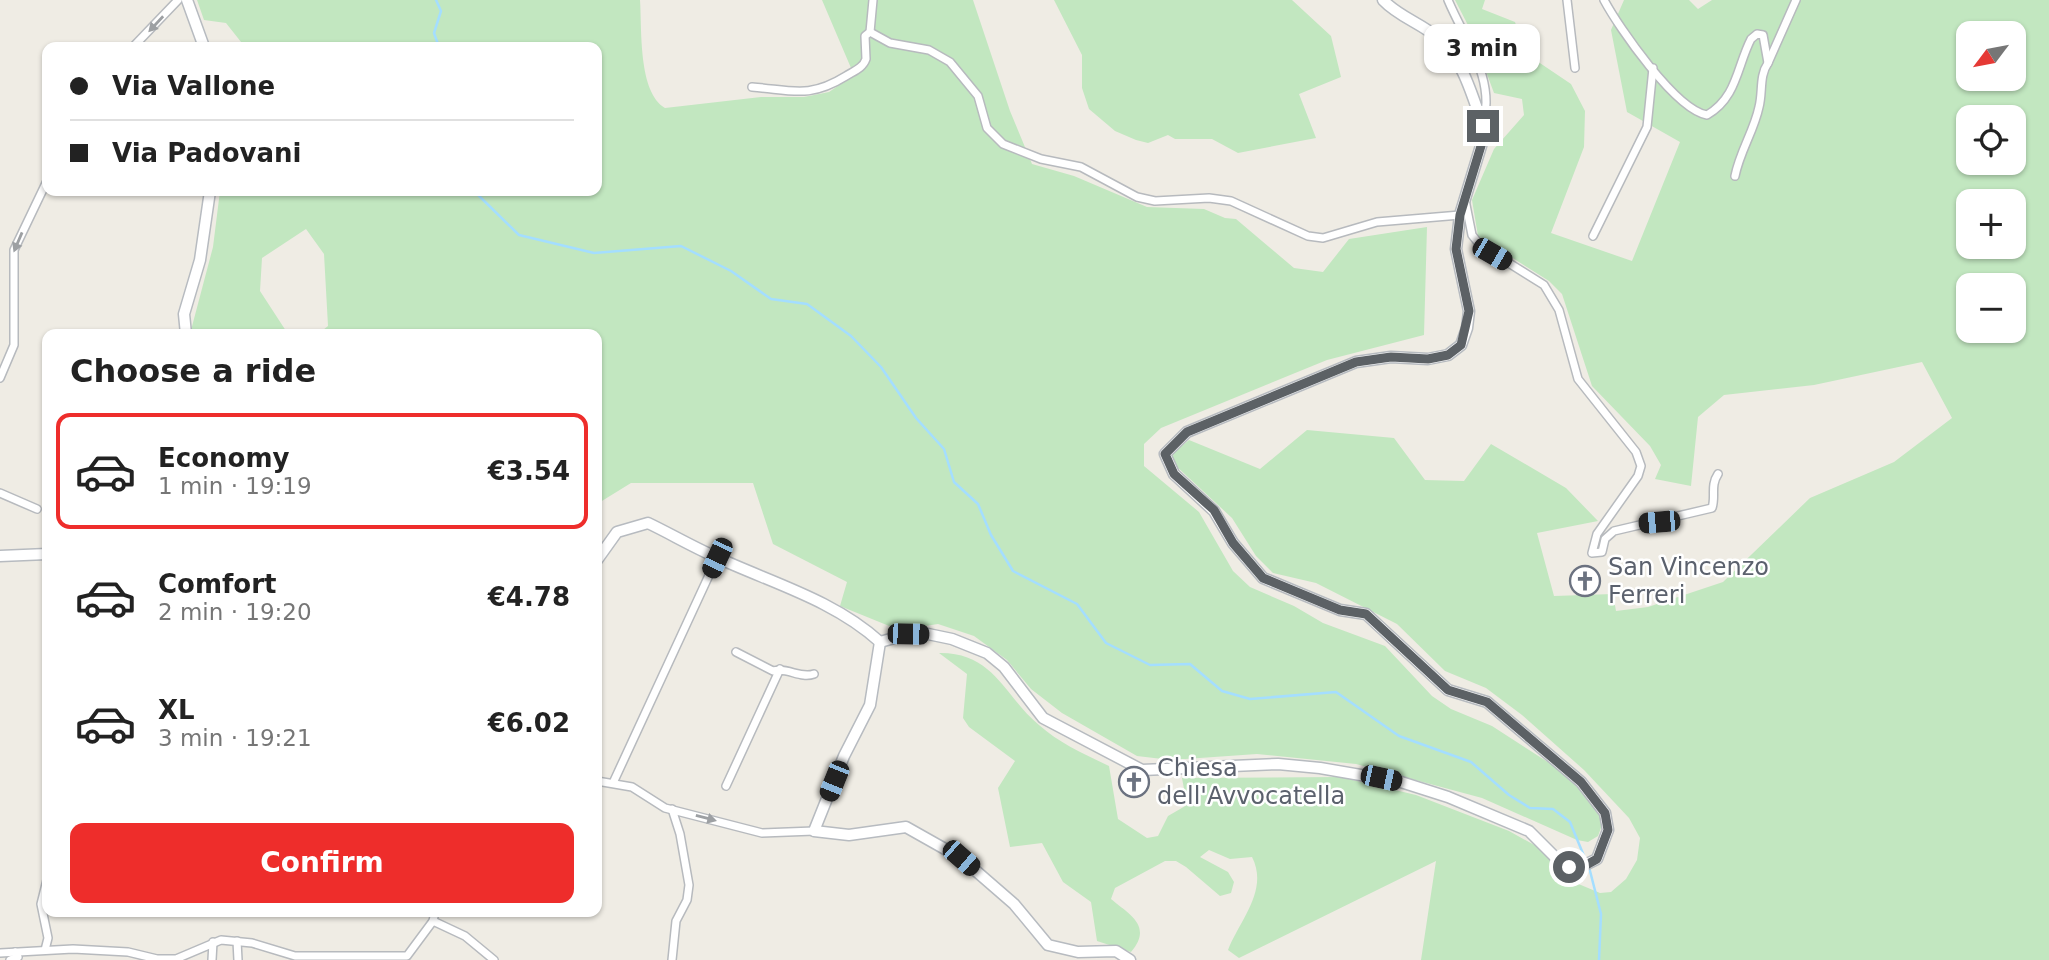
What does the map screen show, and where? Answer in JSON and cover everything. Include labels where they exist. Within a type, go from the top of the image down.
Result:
[{"type":"street","points":[[139,42],[178,0]]},
{"type":"street","points":[[187,0],[202,42]]},
{"type":"street","points":[[752,87],[795,93],[824,89],[864,64],[863,43],[870,32],[873,0]]},
{"type":"street","points":[[880,642],[908,634],[928,634],[952,639],[987,653],[1004,667],[1043,718],[1143,770],[1278,764],[1331,769],[1401,782],[1448,797],[1529,831],[1558,860],[1574,870],[1597,859],[1608,830],[1605,813],[1581,782],[1487,702],[1448,690],[1366,614],[1340,610],[1263,578],[1233,543],[1214,510],[1174,474],[1165,454],[1187,432],[1356,362],[1440,357],[1448,355],[1461,345],[1469,311],[1456,249],[1460,215],[1484,136],[1483,126],[1455,56],[1437,36],[1393,10],[1383,0]]},
{"type":"street","points":[[1448,0],[1480,65],[1488,108],[1483,126]]},
{"type":"street","points":[[1567,0],[1575,68]]},
{"type":"street","points":[[1604,0],[1617,25],[1687,107],[1707,115],[1733,87],[1746,49],[1757,34],[1763,35],[1768,63]]},
{"type":"street","points":[[1735,176],[1741,150],[1756,118],[1762,71],[1796,0]]},
{"type":"street","points":[[870,32],[890,43],[929,50],[950,62],[978,96],[987,128],[1003,144],[1041,159],[1081,167],[1137,197],[1155,201],[1209,198],[1231,201],[1308,236],[1323,239],[1377,222],[1460,215]]},
{"type":"street","points":[[1593,236],[1647,127],[1653,68]]},
{"type":"street","points":[[0,378],[13,345],[14,250],[42,191]]},
{"type":"street","points":[[186,329],[184,314],[200,260],[209,196]]},
{"type":"street","points":[[1465,199],[1472,235],[1480,245],[1544,285],[1559,310],[1578,379],[1636,452],[1641,466],[1638,476],[1598,534],[1592,553],[1602,552],[1605,539],[1614,531],[1712,508],[1715,500],[1712,488],[1718,474]]},
{"type":"street","points":[[0,493],[37,509]]},
{"type":"street","points":[[602,553],[617,533],[648,523],[717,558],[790,587],[850,619],[880,642]]},
{"type":"street","points":[[0,556],[42,554]]},
{"type":"street","points":[[613,783],[717,558]]},
{"type":"street","points":[[814,831],[844,756],[870,705],[880,642]]},
{"type":"street","points":[[736,652],[773,671],[780,669],[806,677],[814,674]]},
{"type":"street","points":[[726,786],[780,669]]},
{"type":"street","points":[[602,782],[632,787],[672,810],[762,833],[814,831],[849,835],[906,827],[961,858],[1014,904],[1048,945],[1092,956],[1116,951],[1130,960]]},
{"type":"street","points":[[672,810],[680,834],[689,885],[687,900],[676,921],[672,960]]},
{"type":"street","points":[[44,917],[48,938],[45,950]]},
{"type":"street","points":[[0,953],[45,950],[128,952],[157,960],[176,959],[213,942],[237,941],[295,956],[407,956],[434,917]]},
{"type":"street","points":[[433,921],[473,942],[494,960]]},
{"type":"street","points":[[237,941],[238,960]]},
{"type":"street","points":[[212,960],[213,942]]},
{"type":"street","points":[[10,960],[18,957],[15,951]]},
{"type":"green space","points":[[197,0],[640,0],[646,74],[656,100],[665,108],[761,97],[804,97],[829,92],[854,75],[822,0],[973,0],[1010,111],[1032,164],[1074,176],[1147,207],[1204,209],[1225,218],[1236,219],[1294,268],[1323,272],[1349,239],[1427,227],[1424,335],[1327,360],[1161,428],[1144,444],[1144,466],[1199,512],[1233,571],[1250,587],[1294,606],[1323,623],[1385,646],[1432,696],[1451,709],[1492,726],[1554,766],[1597,805],[1602,825],[1598,836],[1588,842],[1577,840],[1482,798],[1356,764],[1257,754],[1171,760],[1137,756],[1062,713],[1031,689],[1007,660],[974,636],[938,624],[899,630],[840,606],[847,582],[773,544],[753,483],[631,483],[602,501],[602,329],[324,329],[328,326],[324,254],[306,229],[262,258],[260,291],[285,329],[191,329],[213,247],[219,196],[602,196],[602,42],[241,42],[226,23],[204,20]]},
{"type":"green space","points":[[1054,0],[1292,0],[1331,36],[1341,77],[1299,94],[1316,138],[1238,153],[1212,139],[1175,139],[1168,135],[1148,143],[1136,140],[1115,131],[1089,109],[1082,88],[1082,55]]},
{"type":"green space","points":[[1455,0],[1485,0],[1482,9],[1515,22],[1525,53],[1571,84],[1585,111],[1584,147],[1551,233],[1632,261],[1680,142],[1627,112],[1611,30],[1624,0],[1689,0],[1698,9],[1712,0],[2049,0],[2049,960],[1421,960],[1436,861],[1239,958],[1228,950],[1251,905],[1257,881],[1256,869],[1252,857],[1230,859],[1209,850],[1200,857],[1228,872],[1234,882],[1231,893],[1220,896],[1176,861],[1165,861],[1115,888],[1111,899],[1131,916],[1139,928],[1140,935],[1131,952],[1097,941],[1091,902],[1063,882],[1042,843],[1010,847],[998,788],[1015,761],[969,727],[963,718],[967,674],[939,653],[958,655],[986,668],[1027,714],[1047,731],[1072,748],[1109,766],[1118,819],[1147,838],[1158,836],[1168,816],[1187,805],[1182,778],[1340,777],[1416,795],[1509,831],[1538,847],[1569,880],[1600,893],[1611,892],[1626,879],[1637,860],[1640,838],[1629,818],[1584,770],[1522,715],[1486,688],[1445,671],[1397,624],[1316,583],[1273,573],[1256,556],[1232,518],[1175,465],[1172,454],[1189,440],[1260,469],[1307,430],[1394,438],[1425,480],[1464,481],[1491,444],[1566,488],[1598,521],[1537,533],[1554,596],[1613,594],[1616,611],[1648,607],[1723,582],[1810,498],[1894,462],[1952,418],[1922,362],[1814,385],[1724,395],[1698,417],[1691,486],[1655,479],[1661,465],[1650,446],[1592,386],[1562,294],[1549,281],[1478,236],[1472,200],[1494,149],[1524,115],[1522,99],[1494,93],[1471,31]]},
{"type":"waterway","points":[[436,0],[441,11],[434,33],[437,42]]},
{"type":"waterway","points":[[479,196],[519,235],[594,253],[681,246],[731,271],[771,299],[807,304],[851,336],[881,367],[916,418],[944,449],[954,482],[978,504],[991,535],[1013,571],[1077,604],[1106,643],[1150,665],[1190,664],[1222,691],[1250,699],[1336,692],[1399,736],[1471,762],[1509,795],[1530,808],[1553,809],[1570,822],[1586,861]]},
{"type":"waterway","points":[[1589,867],[1601,914],[1599,960]]},
{"type":"place","name":"San Vincenzo Ferreri","points":[[1585,581]]},
{"type":"place","name":"Chiesa dell'Avvocatella","points":[[1134,782]]},
{"type":"route","points":[[1483,126],[1484,136],[1460,215],[1456,249],[1469,311],[1461,345],[1448,355],[1428,359],[1391,357],[1356,362],[1187,432],[1165,454],[1174,474],[1214,510],[1233,543],[1263,578],[1290,592],[1311,596],[1340,610],[1366,614],[1448,690],[1461,697],[1475,697],[1487,702],[1513,727],[1581,782],[1605,813],[1608,830],[1597,859],[1579,869],[1569,867]]}]
